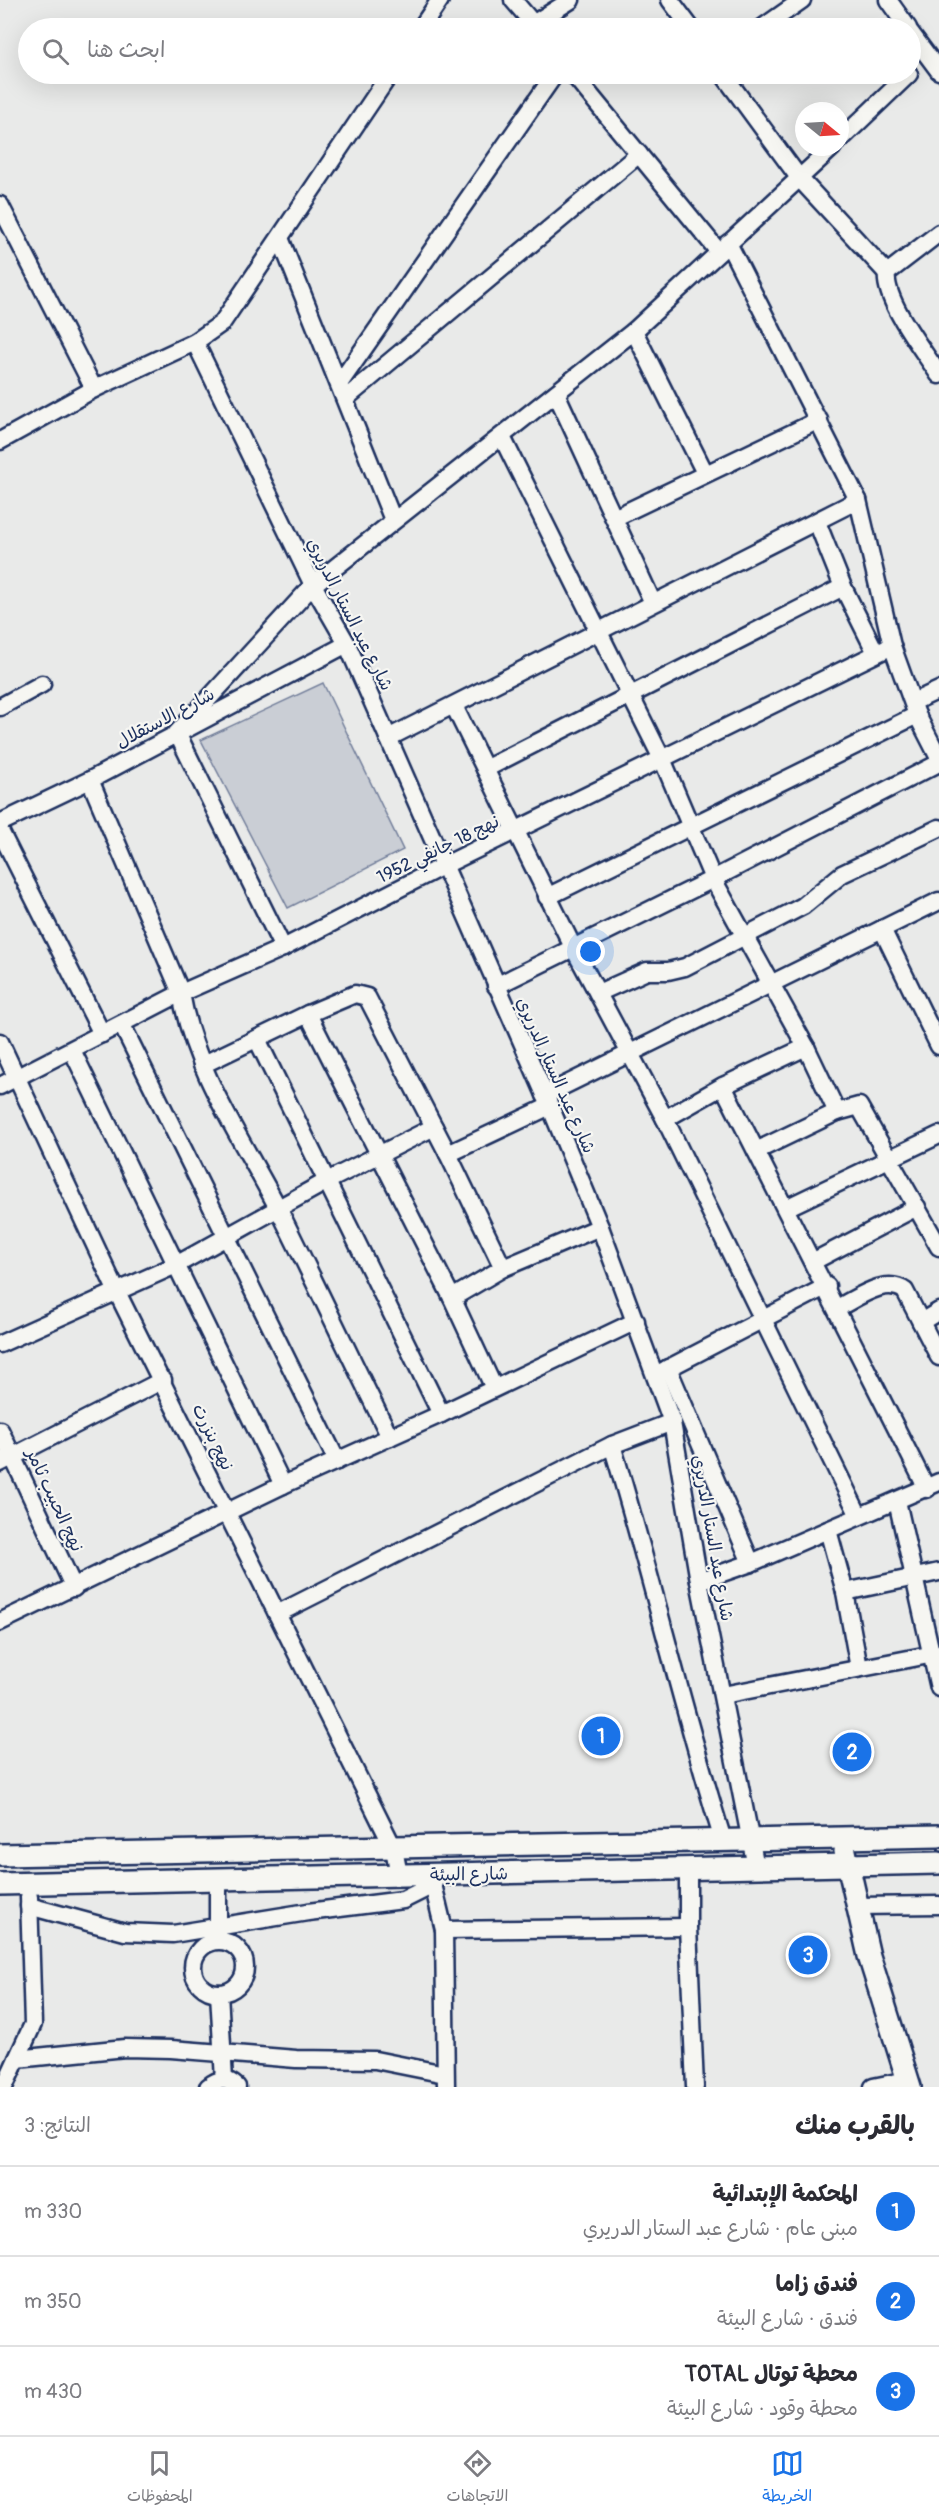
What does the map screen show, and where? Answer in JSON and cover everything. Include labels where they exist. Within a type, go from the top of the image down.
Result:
[{"type":"main road","points":[[0,1855],[394,1849],[939,1836]]},
{"type":"main road","points":[[843,1837],[857,1906],[908,2083]]},
{"type":"main road","name":"شارع البيئة","points":[[0,1884],[399,1875],[432,1880],[688,1868],[939,1863]]},
{"type":"street","points":[[428,18],[440,0]]},
{"type":"street","points":[[513,0],[528,18]]},
{"type":"street","points":[[546,18],[571,0]]},
{"type":"street","points":[[670,0],[684,18]]},
{"type":"street","points":[[776,18],[802,0]]},
{"type":"street","points":[[888,0],[901,18]]},
{"type":"street","points":[[921,40],[933,51],[939,71]]},
{"type":"street","points":[[921,62],[933,51]]},
{"type":"street","points":[[0,441],[94,389],[195,342],[222,323],[383,84]]},
{"type":"street","points":[[342,392],[548,84]]},
{"type":"street","points":[[581,84],[639,154],[724,247],[819,420],[858,500],[892,646],[915,709],[939,758]]},
{"type":"street","points":[[730,84],[800,179],[887,273],[889,293],[939,375]]},
{"type":"street","points":[[849,131],[899,84]]},
{"type":"street","points":[[342,392],[639,154]]},
{"type":"street","points":[[283,948],[177,733],[313,585],[634,330],[824,156]]},
{"type":"street","points":[[0,205],[94,389]]},
{"type":"street","points":[[887,273],[939,233]]},
{"type":"street","points":[[280,238],[393,520]]},
{"type":"street","points":[[634,330],[705,473]]},
{"type":"street","name":"شارع عبد الستار الدريري","points":[[195,342],[313,585],[347,644],[548,1100],[636,1321],[662,1371],[699,1581],[756,1867]]},
{"type":"street","points":[[556,393],[616,517],[653,603]]},
{"type":"street","points":[[616,517],[819,420]]},
{"type":"street","points":[[502,437],[663,761],[714,879],[806,1047],[837,1112]]},
{"type":"street","points":[[388,738],[858,500]]},
{"type":"street","points":[[817,522],[843,586],[876,653]]},
{"type":"street","points":[[485,769],[843,586]]},
{"type":"street","name":"شارع الاستقلال","points":[[0,823],[90,780],[347,644]]},
{"type":"street","name":"نهج 18 جانفي 1952","points":[[0,1086],[181,993],[283,948],[445,865],[663,761],[892,646]]},
{"type":"street","points":[[0,707],[42,684]]},
{"type":"street","points":[[548,897],[691,827],[915,709],[939,690]]},
{"type":"street","points":[[454,706],[573,947],[665,1119],[859,1516]]},
{"type":"street","points":[[496,986],[714,879],[939,763]]},
{"type":"street","points":[[90,780],[181,993],[185,1014],[202,1065],[278,1208],[390,1437]]},
{"type":"street","points":[[598,993],[647,971],[668,971],[686,967],[811,901],[842,874],[939,828]]},
{"type":"street","points":[[0,831],[102,1034]]},
{"type":"street","points":[[448,1154],[629,1053],[939,901]]},
{"type":"street","points":[[882,929],[939,1046]]},
{"type":"street","points":[[202,1065],[355,994],[367,997],[448,1154],[503,1268]]},
{"type":"street","points":[[308,1014],[452,1298],[494,1388]]},
{"type":"street","points":[[122,1024],[337,1461]]},
{"type":"street","points":[[257,1039],[329,1180],[441,1414]]},
{"type":"street","name":"نهج بنزرت","points":[[0,1042],[116,1290],[163,1380],[394,1849],[399,1875]]},
{"type":"street","points":[[665,1119],[723,1086],[806,1047]]},
{"type":"street","points":[[72,1050],[283,1485]]},
{"type":"street","points":[[699,1581],[751,1563],[933,1486],[837,1308],[723,1086]]},
{"type":"street","points":[[756,1151],[853,1105],[861,1107],[939,1247]]},
{"type":"street","points":[[0,1344],[176,1265],[329,1180],[434,1127]]},
{"type":"street","points":[[786,1208],[939,1135]]},
{"type":"street","points":[[814,1261],[916,1207]]},
{"type":"street","points":[[452,1298],[503,1268],[600,1227]]},
{"type":"street","points":[[837,1308],[880,1287],[896,1285],[905,1291],[939,1357]]},
{"type":"street","points":[[751,1563],[662,1371],[827,1286]]},
{"type":"street","points":[[921,1322],[939,1311]]},
{"type":"street","points":[[0,1622],[74,1588],[228,1511],[441,1414],[636,1321]]},
{"type":"street","points":[[7,1460],[163,1380]]},
{"type":"street","points":[[277,1614],[612,1445],[672,1422]]},
{"type":"street","name":"نهج الحبيب ثامر","points":[[0,1430],[7,1460],[74,1588]]},
{"type":"street","points":[[612,1445],[640,1536],[699,1762],[723,1840]]},
{"type":"street","points":[[897,1501],[935,1654],[939,1688]]},
{"type":"street","points":[[828,1530],[845,1592],[859,1668]]},
{"type":"street","points":[[845,1592],[939,1572]]},
{"type":"street","points":[[723,1695],[935,1654]]},
{"type":"street","points":[[688,1868],[688,1927],[695,2087]]},
{"type":"street","points":[[218,1879],[218,1934]]},
{"type":"street","points":[[17,2059],[125,2048],[296,2059],[375,2060],[446,2080],[444,1930],[432,1880],[403,1900],[308,1912],[218,1934],[141,1934],[79,1921],[29,1906]]},
{"type":"street","points":[[4,2087],[33,2024],[28,1884]]},
{"type":"street","points":[[857,1906],[939,1905]]},
{"type":"street","points":[[444,1930],[688,1927]]},
{"type":"street","points":[[218,1934],[238,1950],[245,1968],[236,1986],[219,1993],[208,1991],[200,1985],[193,1966],[201,1948],[218,1934]]},
{"type":"street","points":[[208,2087],[215,2081],[231,2083],[224,2053],[219,1993]]},
{"type":"street","points":[[873,2087],[908,2083]]},
{"type":"shaded area","points":[[323,683],[403,850],[288,908],[201,740]]},
{"type":"place","name":"المحكمة الإبتدائية","points":[[601,1736]]},
{"type":"place","name":"فندق زاما","points":[[852,1752]]},
{"type":"place","name":"محطة توتال TOTAL","points":[[808,1955]]}]
